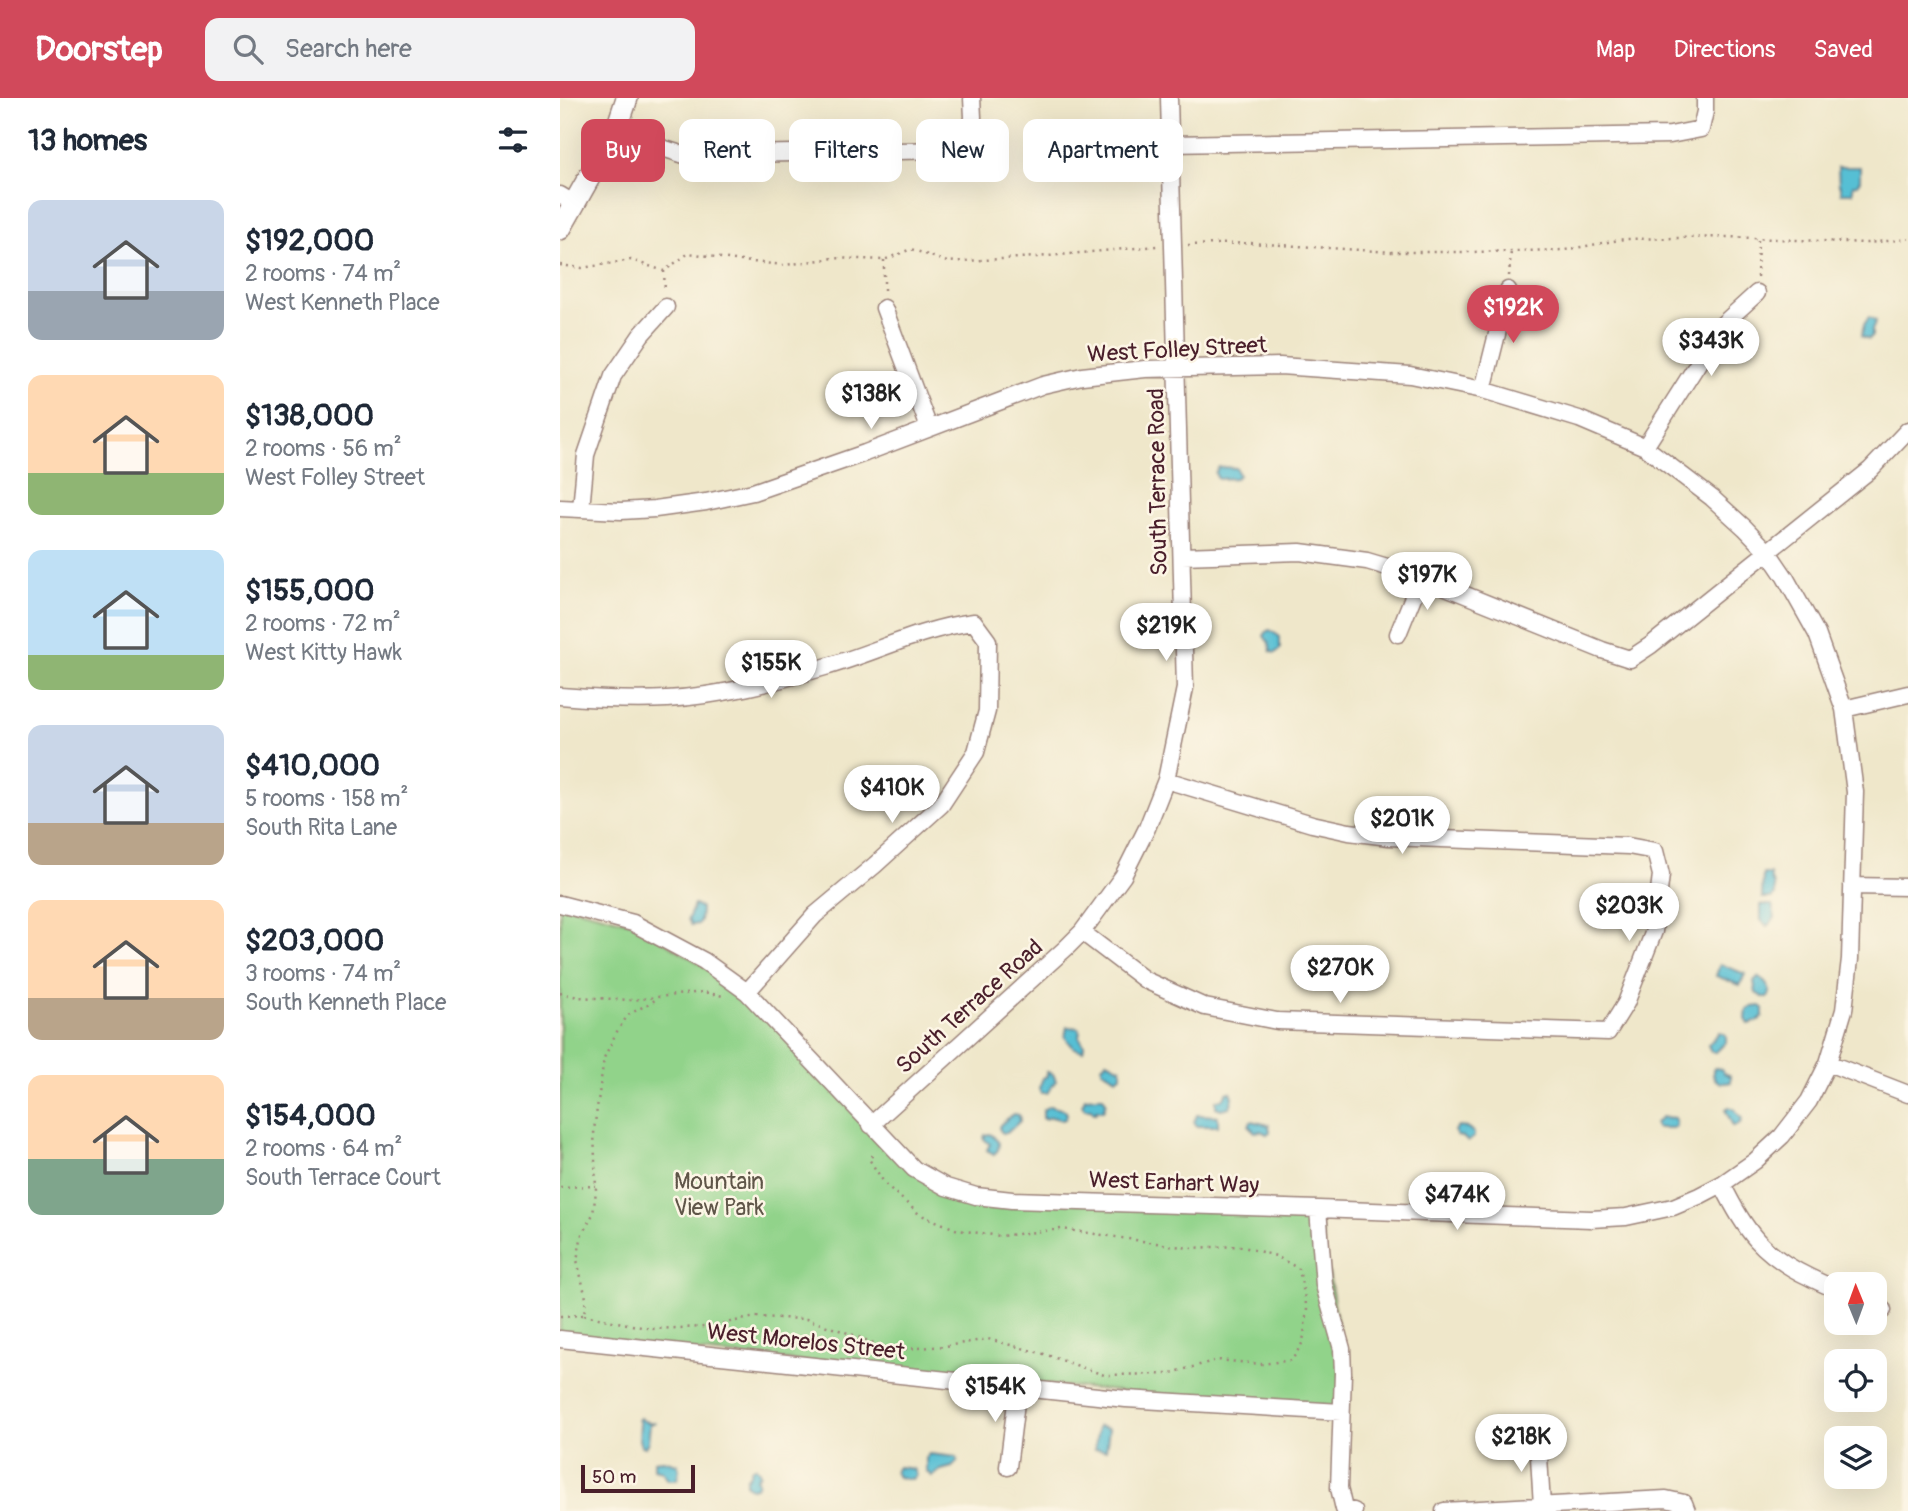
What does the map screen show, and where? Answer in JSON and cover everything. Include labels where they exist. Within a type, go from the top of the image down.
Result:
[{"type":"street","points":[[620,119],[627,98]]},
{"type":"street","points":[[665,149],[684,155],[948,150],[970,145],[972,98]]},
{"type":"street","name":"South Terrace Road","points":[[1169,98],[1170,119]]},
{"type":"street","points":[[1183,144],[1670,135],[1701,129],[1705,98]]},
{"type":"street","points":[[560,229],[568,199],[581,180]]},
{"type":"street","name":"South Terrace Road","points":[[871,1125],[1082,932],[1124,876],[1166,780],[1185,688],[1172,182]]},
{"type":"street","points":[[1483,390],[1508,290]]},
{"type":"street","points":[[1645,447],[1723,324],[1757,293]]},
{"type":"street","points":[[581,509],[586,455],[613,376],[641,335],[666,307]]},
{"type":"street","points":[[884,308],[929,428]]},
{"type":"street","name":"West Folley Street","points":[[560,508],[621,511],[655,509],[753,492],[1043,386],[1082,376],[1145,369],[1280,366],[1410,375],[1483,390],[1579,419],[1645,447],[1712,498],[1768,552]]},
{"type":"street","points":[[1182,556],[1300,552],[1367,561],[1421,577],[1630,659],[1870,470],[1908,430]]},
{"type":"street","name":"West Earhart Way","points":[[560,904],[633,923],[704,961],[747,992],[914,1169],[946,1187],[976,1196],[1026,1201],[1591,1219],[1626,1217],[1673,1207],[1722,1184],[1755,1161],[1782,1136],[1809,1101],[1828,1063],[1844,1010],[1850,959],[1855,792],[1844,709],[1817,634],[1768,552]]},
{"type":"street","points":[[1398,634],[1421,577]]},
{"type":"street","points":[[560,695],[606,700],[669,699],[734,690],[827,667],[951,625],[974,622],[988,641],[987,711],[976,751],[941,805],[876,865],[815,915],[747,992]]},
{"type":"street","points":[[1844,709],[1908,694]]},
{"type":"street","points":[[1082,932],[1145,980],[1205,1007],[1277,1021],[1608,1032],[1626,1003],[1654,931],[1661,874],[1655,852],[1628,846],[1389,838],[1312,824],[1166,780]]},
{"type":"street","points":[[1852,886],[1908,887]]},
{"type":"street","points":[[1828,1063],[1908,1094]]},
{"type":"street","points":[[1722,1184],[1748,1229],[1764,1250],[1787,1267],[1824,1284]]},
{"type":"street","points":[[1318,1209],[1324,1285],[1342,1349],[1339,1488],[1349,1510]]},
{"type":"street","name":"West Morelos Street","points":[[560,1339],[1126,1399],[1341,1412]]},
{"type":"street","points":[[1008,1467],[1018,1386]]},
{"type":"street","points":[[1538,1440],[1542,1506]]},
{"type":"street","points":[[1444,1511],[1666,1499],[1685,1507]]},
{"type":"path","points":[[1757,293],[1758,238]]},
{"type":"path","points":[[664,271],[690,253],[785,265],[834,258],[884,260],[911,249],[947,262],[1037,257],[1146,246],[1250,243],[1392,252],[1565,250],[1624,239],[1758,238],[1867,243],[1908,239]]},
{"type":"path","points":[[1508,290],[1511,251]]},
{"type":"path","points":[[560,265],[582,268],[631,260],[664,271]]},
{"type":"path","points":[[884,260],[884,308]]},
{"type":"path","points":[[664,271],[666,307]]},
{"type":"path","points":[[560,993],[578,998],[631,1000],[704,992],[724,996],[747,992]]},
{"type":"path","points":[[584,1315],[586,1298],[577,1260],[582,1234],[593,1214],[596,1186],[594,1130],[604,1058],[628,1015],[659,998]]},
{"type":"path","points":[[560,1316],[584,1315],[651,1329],[705,1327],[757,1317],[806,1319],[891,1350],[946,1346],[988,1339],[1044,1354],[1104,1375],[1168,1374],[1217,1360],[1262,1364],[1292,1360],[1303,1342],[1307,1309],[1299,1269],[1276,1256],[1240,1245],[1189,1248],[1062,1229],[1000,1236],[958,1230],[919,1214],[885,1184],[869,1158],[886,1140]]},
{"type":"path","points":[[560,1187],[596,1186]]},
{"type":"green space","name":"Mountain View Park","points":[[560,904],[633,923],[747,992],[914,1169],[976,1196],[1318,1209],[1342,1350],[1341,1412],[560,1339]]},
{"type":"water","points":[[1838,167],[1860,167],[1860,180],[1853,185],[1853,193],[1841,193]]},
{"type":"water","points":[[1869,317],[1876,321],[1869,339],[1861,336]]},
{"type":"water","points":[[1219,467],[1236,468],[1239,475],[1236,478],[1218,479],[1215,473]]},
{"type":"water","points":[[1270,630],[1280,637],[1280,649],[1275,653],[1271,652],[1264,636]]},
{"type":"water","points":[[1763,874],[1770,874],[1774,884],[1775,895],[1771,898],[1762,898]]},
{"type":"water","points":[[694,905],[701,908],[700,921],[691,925],[688,919]]},
{"type":"water","points":[[1761,905],[1772,905],[1775,918],[1767,926],[1761,920]]},
{"type":"water","points":[[1720,964],[1745,974],[1740,985],[1716,976]]},
{"type":"water","points":[[1758,977],[1769,989],[1768,997],[1756,993],[1754,981]]},
{"type":"water","points":[[1760,1006],[1763,1008],[1763,1016],[1749,1024],[1746,1019],[1747,1010]]},
{"type":"water","points":[[1067,1027],[1078,1028],[1080,1031],[1083,1051],[1074,1048],[1065,1037]]},
{"type":"water","points":[[1720,1032],[1726,1035],[1726,1042],[1716,1052],[1711,1052],[1708,1045]]},
{"type":"water","points":[[1107,1061],[1121,1068],[1121,1076],[1117,1078],[1102,1070]]},
{"type":"water","points":[[1715,1068],[1731,1076],[1731,1082],[1721,1083],[1716,1080],[1713,1073]]},
{"type":"water","points":[[1047,1072],[1053,1074],[1056,1081],[1047,1093],[1041,1093],[1039,1088]]},
{"type":"water","points":[[1231,1092],[1233,1097],[1230,1107],[1216,1107],[1216,1101]]},
{"type":"water","points":[[1103,1097],[1106,1102],[1103,1111],[1096,1110],[1094,1113],[1082,1105],[1085,1098]]},
{"type":"water","points":[[1049,1106],[1065,1110],[1065,1119],[1043,1119],[1043,1110]]},
{"type":"water","points":[[1729,1107],[1742,1119],[1736,1126],[1733,1126],[1726,1111]]},
{"type":"water","points":[[1013,1114],[1019,1115],[1020,1121],[1007,1133],[1002,1133],[1000,1125]]},
{"type":"water","points":[[1197,1115],[1218,1116],[1218,1126],[1197,1126],[1194,1122]]},
{"type":"water","points":[[1662,1117],[1675,1118],[1676,1126],[1657,1128],[1655,1123]]},
{"type":"water","points":[[1251,1121],[1269,1125],[1270,1132],[1255,1132],[1249,1126]]},
{"type":"water","points":[[1458,1127],[1468,1128],[1474,1133],[1474,1137],[1468,1142],[1457,1136],[1454,1131]]},
{"type":"water","points":[[989,1134],[999,1143],[994,1154],[987,1150],[990,1144],[984,1139],[985,1135]]},
{"type":"water","points":[[640,1418],[653,1423],[650,1424],[645,1447],[641,1446],[639,1440]]},
{"type":"water","points":[[1098,1426],[1109,1429],[1106,1450],[1095,1449]]},
{"type":"water","points":[[929,1454],[956,1457],[958,1461],[952,1467],[932,1476],[926,1471],[926,1458]]},
{"type":"water","points":[[663,1460],[677,1464],[677,1480],[668,1480],[662,1471],[654,1469],[654,1461]]},
{"type":"water","points":[[756,1467],[760,1473],[756,1479],[758,1482],[756,1487],[751,1488],[746,1485],[746,1479],[752,1468]]},
{"type":"water","points":[[898,1467],[913,1469],[916,1475],[912,1479],[898,1477],[895,1472]]}]
